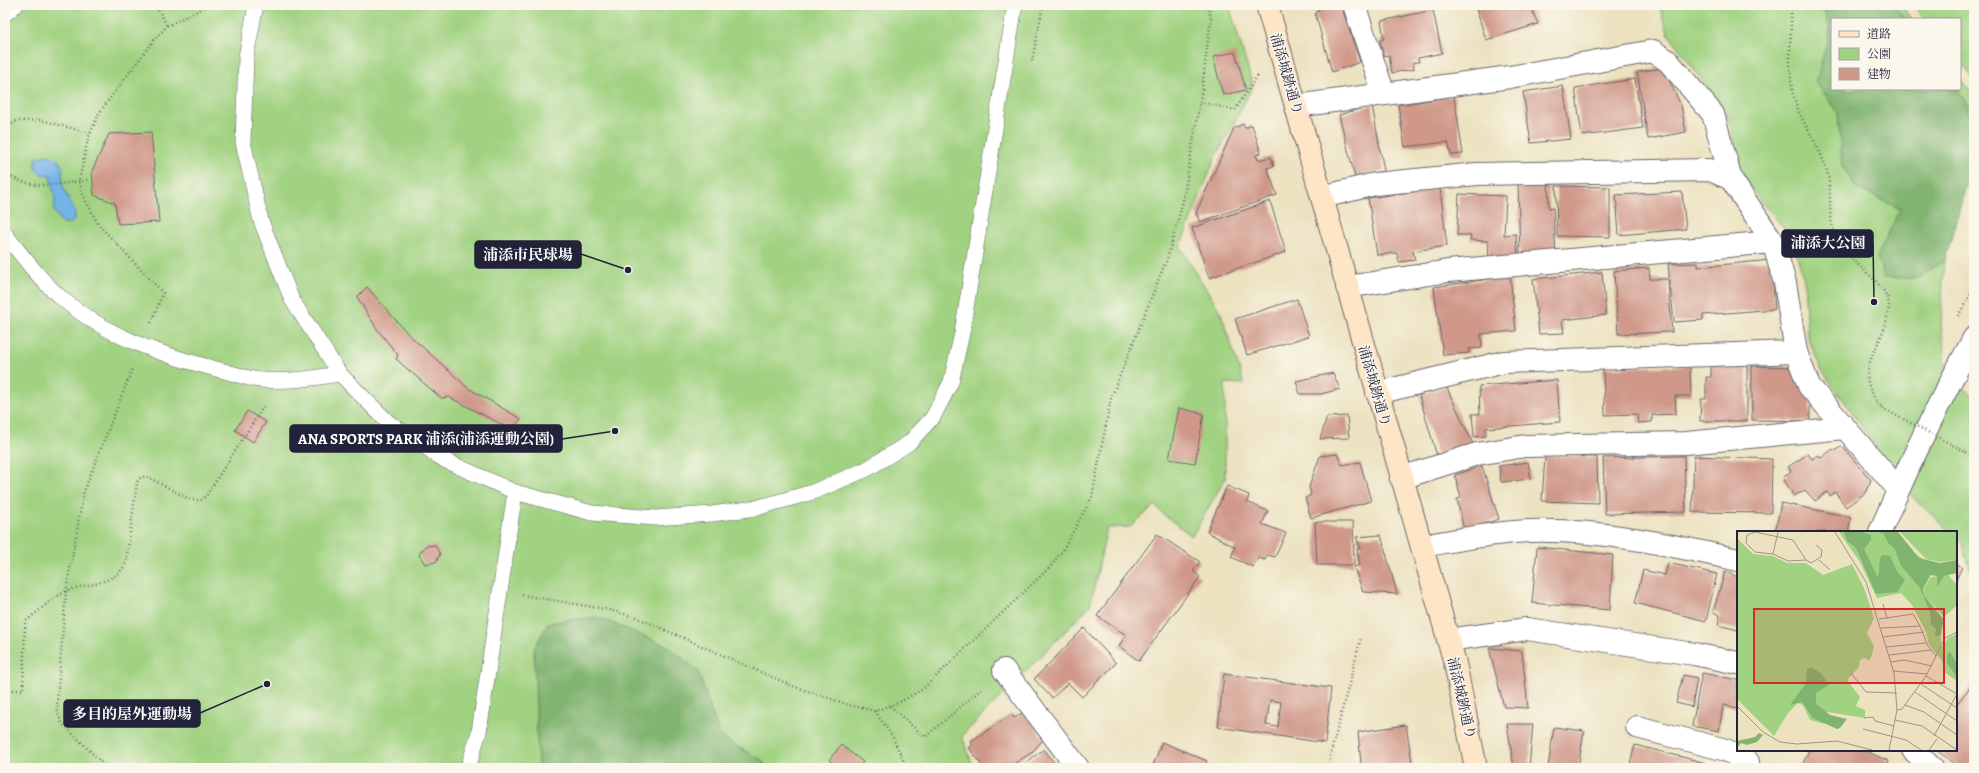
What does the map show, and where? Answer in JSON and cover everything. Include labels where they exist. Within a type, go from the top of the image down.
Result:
[{"type":"main road","name":"浦添城跡通り","points":[[1267,5],[1448,640],[1476,768]]},
{"type":"street","points":[[1354,5],[1384,94]]},
{"type":"street","points":[[1296,106],[1510,77],[1653,51],[1668,61],[1713,114],[1730,179],[1773,242],[1785,283],[1796,352],[1809,386],[1898,489]]},
{"type":"street","points":[[1322,197],[1375,184],[1477,174],[1710,170],[1730,179]]},
{"type":"street","points":[[1347,287],[1448,271],[1773,242]]},
{"type":"street","points":[[1880,531],[1898,489],[1943,396],[1974,338]]},
{"type":"street","points":[[1377,393],[1504,362],[1796,352]]},
{"type":"street","points":[[1401,478],[1477,454],[1525,446],[1686,443],[1845,428]]},
{"type":"street","points":[[1422,546],[1529,531],[1564,531],[1668,544],[1737,560]]},
{"type":"street","points":[[1448,640],[1527,629],[1694,654],[1737,663]]},
{"type":"street","points":[[1004,670],[1078,768]]},
{"type":"street","points":[[1637,727],[1726,750],[1750,760]]},
{"type":"street","points":[[1914,751],[1932,768]]},
{"type":"lane","points":[[5,14],[16,5]]},
{"type":"lane","points":[[256,5],[246,56],[243,142],[262,221],[292,300],[340,374],[388,422],[446,461],[514,492],[592,513],[655,518],[712,514],[756,508],[813,492],[867,469],[909,443],[933,417],[951,382],[962,332],[1016,5]]},
{"type":"lane","points":[[5,234],[58,295],[91,320],[122,338],[172,358],[260,380],[305,380],[340,374]]},
{"type":"lane","points":[[468,768],[479,732],[501,592],[514,492]]},
{"type":"path","points":[[152,5],[160,12],[167,26]]},
{"type":"path","points":[[107,768],[62,723],[58,714],[57,702],[66,591],[84,491],[163,293],[98,224],[83,194],[79,181],[90,133],[99,112],[154,40],[167,26],[209,5]]},
{"type":"path","points":[[501,592],[604,609],[636,617],[790,685],[849,705],[875,711],[902,701],[923,689],[1050,567],[1063,550],[1076,523],[1092,496],[1111,398],[1168,256],[1183,201],[1200,102],[1211,18],[1208,5]]},
{"type":"path","points":[[1791,5],[1790,78],[1793,94],[1803,122],[1819,150],[1826,171],[1833,230],[1841,248],[1848,257],[1881,286],[1889,306],[1884,330],[1867,370],[1870,390],[1882,408],[1974,457]]},
{"type":"path","points":[[1200,102],[1235,110],[1258,75]]},
{"type":"path","points":[[5,128],[17,121],[40,120],[90,133]]},
{"type":"path","points":[[5,173],[24,184],[34,186],[87,180]]},
{"type":"path","points":[[5,690],[23,690],[25,622],[66,591],[111,579],[122,570],[126,563],[137,482],[141,477],[146,476],[191,500],[202,500],[280,380]]},
{"type":"path","points":[[1327,768],[1361,638]]},
{"type":"path","points":[[890,706],[925,737],[1004,670]]},
{"type":"path","points":[[875,711],[892,736],[907,768]]},
{"type":"green space","points":[[5,5],[1229,5],[1253,86],[1214,161],[1180,247],[1221,313],[1244,384],[1225,383],[1225,479],[1192,536],[1164,515],[1155,505],[1130,527],[1107,528],[1090,606],[962,736],[974,768],[5,768]]},
{"type":"green space","points":[[1659,5],[1901,5],[1911,18],[1831,18],[1831,90],[1961,90],[1961,79],[1974,96],[1974,157],[1946,216],[1941,323],[1947,375],[1974,396],[1974,579],[1961,541],[1957,538],[1957,531],[1950,531],[1913,498],[1821,369],[1807,335],[1804,280],[1792,238],[1752,190],[1741,169],[1727,114],[1669,35]]},
{"type":"green space","points":[[1822,5],[1894,5],[1904,18],[1831,18],[1831,90],[1959,90],[1968,106],[1972,165],[1945,260],[1917,279],[1884,277],[1877,257],[1900,209],[1857,188],[1842,166],[1838,112],[1816,83],[1830,29]]},
{"type":"green space","points":[[1913,5],[1974,5],[1974,79],[1961,63],[1961,18],[1923,18]]},
{"type":"green space","points":[[597,617],[668,646],[698,671],[720,737],[762,760],[765,768],[538,768],[534,649],[548,623]]},
{"type":"water","points":[[49,155],[59,161],[61,165],[64,189],[72,205],[75,216],[74,220],[70,223],[62,223],[54,211],[55,199],[50,176],[39,173],[35,168],[35,161],[38,157]]},
{"type":"building","points":[[1323,5],[1341,5],[1360,62],[1332,72],[1315,13]]},
{"type":"building","points":[[1364,5],[1390,5],[1390,6],[1365,10]]},
{"type":"building","points":[[1475,5],[1530,5],[1538,24],[1486,40]]},
{"type":"building","points":[[1433,10],[1442,53],[1418,58],[1419,62],[1413,62],[1414,69],[1392,73],[1389,55],[1383,56],[1380,40],[1384,39],[1381,21]]},
{"type":"building","points":[[1235,52],[1246,90],[1223,95],[1213,57]]},
{"type":"building","points":[[1663,68],[1681,105],[1686,132],[1648,139],[1637,72]]},
{"type":"building","points":[[1635,79],[1643,128],[1582,136],[1575,88]]},
{"type":"building","points":[[1563,86],[1571,139],[1531,143],[1523,92]]},
{"type":"building","points":[[1454,96],[1463,154],[1451,155],[1448,142],[1405,147],[1398,105]]},
{"type":"building","points":[[1372,105],[1384,171],[1355,177],[1339,115]]},
{"type":"building","points":[[1243,124],[1245,128],[1252,125],[1261,153],[1256,155],[1258,160],[1271,157],[1274,166],[1267,168],[1277,195],[1200,222],[1196,213],[1234,128]]},
{"type":"building","points":[[151,132],[159,222],[118,224],[115,203],[94,195],[92,171],[109,134]]},
{"type":"building","points":[[1518,183],[1548,183],[1549,208],[1553,208],[1556,254],[1520,258]]},
{"type":"building","points":[[1556,186],[1610,187],[1610,237],[1557,236]]},
{"type":"building","points":[[1440,188],[1447,246],[1413,251],[1415,260],[1399,262],[1397,253],[1377,255],[1368,198]]},
{"type":"building","points":[[1682,192],[1686,229],[1619,235],[1616,195]]},
{"type":"building","points":[[1459,194],[1506,196],[1504,235],[1516,234],[1518,258],[1489,260],[1488,241],[1470,240],[1471,235],[1457,235]]},
{"type":"building","points":[[1270,201],[1286,252],[1209,278],[1192,228]]},
{"type":"building","points":[[1771,260],[1775,309],[1703,315],[1703,320],[1674,322],[1668,264],[1698,263],[1698,267]]},
{"type":"building","points":[[1649,268],[1650,279],[1668,279],[1672,332],[1618,334],[1614,271]]},
{"type":"building","points":[[1602,272],[1606,315],[1562,320],[1564,333],[1539,334],[1533,279]]},
{"type":"building","points":[[1510,276],[1516,331],[1481,334],[1482,348],[1469,349],[1469,353],[1443,355],[1434,287]]},
{"type":"building","points":[[367,287],[408,334],[468,388],[521,419],[512,430],[449,397],[441,398],[396,359],[398,355],[377,329],[357,297]]},
{"type":"building","points":[[1297,299],[1309,336],[1247,355],[1235,319]]},
{"type":"building","points":[[1711,363],[1747,364],[1747,421],[1700,421],[1701,399],[1706,399],[1706,377],[1711,377]]},
{"type":"building","points":[[1690,366],[1691,396],[1675,396],[1676,414],[1652,415],[1652,422],[1638,423],[1637,414],[1605,415],[1603,368]]},
{"type":"building","points":[[1752,366],[1793,367],[1810,398],[1810,421],[1752,420]]},
{"type":"building","points":[[1333,373],[1340,389],[1321,394],[1300,394],[1296,381]]},
{"type":"building","points":[[1557,380],[1560,422],[1486,428],[1486,436],[1474,437],[1472,414],[1480,414],[1479,386]]},
{"type":"building","points":[[1446,386],[1474,446],[1437,456],[1419,395]]},
{"type":"building","points":[[1179,408],[1204,414],[1195,463],[1169,459]]},
{"type":"building","points":[[247,411],[266,422],[253,442],[235,430]]},
{"type":"building","points":[[1347,416],[1349,438],[1320,439],[1327,417]]},
{"type":"building","points":[[1842,446],[1871,480],[1865,493],[1846,507],[1835,492],[1830,496],[1827,492],[1815,501],[1805,490],[1794,496],[1783,478],[1791,471],[1788,467],[1808,454],[1812,459],[1818,455],[1821,458],[1833,449],[1835,451]]},
{"type":"building","points":[[1337,454],[1342,465],[1360,462],[1371,501],[1311,518],[1305,498],[1311,495],[1309,487],[1320,456]]},
{"type":"building","points":[[1545,456],[1597,457],[1598,503],[1542,501]]},
{"type":"building","points":[[1684,456],[1686,512],[1605,514],[1603,458]]},
{"type":"building","points":[[1694,456],[1772,459],[1771,513],[1692,512]]},
{"type":"building","points":[[1528,462],[1531,479],[1501,482],[1499,466]]},
{"type":"building","points":[[1482,466],[1499,519],[1464,530],[1457,499],[1461,498],[1455,475]]},
{"type":"building","points":[[1227,486],[1249,495],[1247,502],[1268,511],[1262,524],[1286,533],[1275,557],[1267,555],[1265,560],[1258,558],[1253,567],[1231,557],[1235,547],[1207,532]]},
{"type":"building","points":[[1781,503],[1851,517],[1848,531],[1775,531]]},
{"type":"building","points":[[1315,522],[1353,522],[1354,565],[1317,565]]},
{"type":"building","points":[[1157,534],[1200,562],[1193,571],[1200,577],[1139,661],[1119,646],[1126,635],[1097,616]]},
{"type":"building","points":[[1381,535],[1397,594],[1363,592],[1354,567],[1360,565],[1357,549],[1361,548],[1356,537]]},
{"type":"building","points":[[435,545],[440,554],[436,562],[425,564],[419,555],[425,546]]},
{"type":"building","points":[[1537,547],[1613,555],[1610,610],[1532,603]]},
{"type":"building","points":[[1668,563],[1717,574],[1706,621],[1635,603],[1643,570],[1665,575]]},
{"type":"building","points":[[1957,564],[1962,567],[1957,578]]},
{"type":"building","points":[[1725,572],[1737,577],[1737,630],[1718,625],[1720,615],[1713,612]]},
{"type":"building","points":[[1084,628],[1116,663],[1082,697],[1068,683],[1052,698],[1034,679]]},
{"type":"building","points":[[1489,648],[1522,651],[1528,708],[1504,707]]},
{"type":"building","points":[[1702,673],[1737,680],[1737,708],[1723,705],[1719,731],[1692,726]]},
{"type":"building","points":[[1224,674],[1331,688],[1325,743],[1218,727]],"holes":[[[1270,700],[1281,702],[1278,727],[1266,725]]]},
{"type":"building","points":[[1683,675],[1697,678],[1692,707],[1676,703]]},
{"type":"building","points":[[1974,682],[1974,766],[1972,768],[1961,768],[1937,751],[1957,751],[1957,704]]},
{"type":"building","points":[[1024,712],[1044,739],[1031,753],[1007,768],[984,768],[969,748],[972,745],[971,741],[1012,714],[1014,718]]},
{"type":"building","points":[[1507,724],[1533,724],[1529,768],[1514,768]]},
{"type":"building","points":[[1406,725],[1413,768],[1366,768],[1366,765],[1361,764],[1358,732]]},
{"type":"building","points":[[1554,727],[1584,731],[1578,768],[1548,768]]},
{"type":"building","points":[[1162,742],[1207,761],[1205,768],[1152,768]]},
{"type":"building","points":[[841,745],[863,762],[858,768],[840,768],[829,760]]},
{"type":"building","points":[[1635,745],[1706,763],[1705,768],[1629,768]]},
{"type":"building","points":[[1044,749],[1058,768],[1019,768]]},
{"type":"building","points":[[1809,751],[1865,751],[1889,761],[1887,768],[1801,768]]},
{"type":"place","name":"浦添市民球場","points":[[628,270]]},
{"type":"place","name":"浦添大公園","points":[[1874,302]]},
{"type":"place","name":"ANA SPORTS PARK 浦添(浦添運動公園)","points":[[615,431]]},
{"type":"place","name":"多目的屋外運動場","points":[[267,684]]}]
